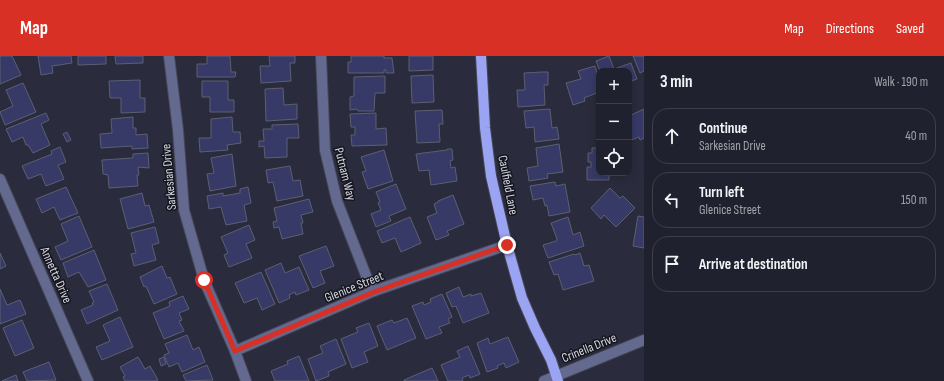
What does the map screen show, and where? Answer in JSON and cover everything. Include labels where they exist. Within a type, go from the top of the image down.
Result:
[{"type":"main road","name":"Caulfield Lane","points":[[481,56],[485,128],[490,168],[507,245],[522,298],[551,360],[557,378]]},
{"type":"street","name":"Sarkesian Drive","points":[[169,56],[178,130],[184,210],[204,280],[235,351],[246,381]]},
{"type":"street","name":"Putnam Way","points":[[321,56],[325,150],[337,201],[367,278],[374,292]]},
{"type":"street","name":"Annetta Drive","points":[[0,179],[88,381]]},
{"type":"street","name":"Glenice Street","points":[[235,351],[374,292],[507,245]]},
{"type":"street","name":"Crinella Drive","points":[[544,381],[557,378],[644,340]]},
{"type":"building","points":[[0,56],[12,56],[21,75],[0,84]]},
{"type":"building","points":[[38,56],[71,56],[72,63],[52,66],[53,73],[41,75]]},
{"type":"building","points":[[78,56],[106,56],[106,64],[78,65]]},
{"type":"building","points":[[115,56],[143,56],[143,63],[116,64]]},
{"type":"building","points":[[207,56],[230,56],[231,72],[236,72],[235,77],[197,77],[197,64],[207,64]]},
{"type":"building","points":[[269,56],[295,56],[295,63],[290,63],[291,81],[261,83],[260,66],[270,66]]},
{"type":"building","points":[[351,56],[384,56],[384,58],[392,58],[394,73],[386,73],[386,70],[384,70],[384,73],[348,73],[348,62],[351,62]]},
{"type":"building","points":[[409,56],[433,56],[433,70],[409,71]]},
{"type":"building","points":[[609,56],[614,68],[599,68],[596,61]]},
{"type":"building","points":[[633,56],[644,56],[644,71],[640,73]]},
{"type":"building","points":[[631,63],[637,79],[632,81],[632,68],[617,68]]},
{"type":"building","points":[[595,66],[596,93],[584,98],[585,101],[573,105],[566,83],[581,79],[578,71]]},
{"type":"building","points":[[548,72],[548,85],[544,85],[545,105],[518,107],[517,90],[525,90],[524,73]]},
{"type":"building","points":[[433,75],[434,102],[412,103],[411,76]]},
{"type":"building","points":[[385,76],[385,93],[375,93],[374,111],[358,111],[357,109],[350,110],[350,97],[354,96],[354,77]]},
{"type":"building","points":[[140,80],[140,98],[145,98],[145,112],[121,113],[121,98],[110,98],[109,81]]},
{"type":"building","points":[[202,81],[228,81],[228,100],[234,100],[234,112],[210,112],[210,97],[202,97]]},
{"type":"building","points":[[23,83],[36,112],[5,125],[0,112],[13,106],[6,90]]},
{"type":"building","points":[[283,88],[284,105],[297,104],[297,119],[266,121],[265,89]]},
{"type":"building","points":[[550,109],[552,128],[557,127],[559,139],[535,142],[534,127],[526,128],[524,111]]},
{"type":"building","points":[[644,109],[644,138],[640,140],[639,137],[632,140],[632,115]]},
{"type":"building","points":[[442,110],[443,124],[439,124],[440,142],[417,143],[415,111]]},
{"type":"building","points":[[46,113],[49,120],[41,124],[50,145],[33,153],[28,145],[26,145],[23,137],[12,142],[6,129]]},
{"type":"building","points":[[376,113],[376,129],[386,128],[387,145],[352,146],[351,135],[355,135],[355,127],[351,127],[350,114]]},
{"type":"building","points":[[133,117],[133,128],[136,128],[136,135],[147,134],[148,148],[132,149],[132,146],[101,148],[100,134],[112,133],[111,119]]},
{"type":"building","points":[[232,117],[233,132],[240,132],[241,143],[227,145],[228,150],[200,152],[199,138],[211,138],[211,119]]},
{"type":"building","points":[[298,124],[299,138],[287,138],[287,157],[265,158],[264,146],[259,147],[259,141],[264,141],[263,129],[272,129],[272,125]]},
{"type":"building","points":[[67,132],[71,140],[67,142],[63,134]]},
{"type":"building","points":[[559,144],[563,172],[547,174],[548,178],[529,181],[527,168],[538,166],[536,148]]},
{"type":"building","points":[[60,147],[66,162],[58,165],[64,179],[46,186],[41,174],[28,179],[22,166],[52,154],[51,151]]},
{"type":"building","points":[[592,148],[596,148],[596,176],[609,176],[609,180],[587,180],[587,167],[591,167],[591,162],[588,162],[588,153],[592,153]]},
{"type":"building","points":[[452,149],[453,160],[450,161],[451,168],[455,167],[457,181],[431,185],[429,170],[419,171],[416,154]]},
{"type":"building","points":[[384,150],[393,181],[368,189],[362,172],[366,171],[361,157]]},
{"type":"building","points":[[148,153],[149,168],[138,167],[138,186],[109,188],[108,175],[103,174],[102,160],[133,158],[133,154]]},
{"type":"building","points":[[232,154],[236,186],[210,191],[207,174],[214,173],[211,158]]},
{"type":"building","points":[[290,166],[293,181],[300,180],[303,196],[277,201],[273,182],[268,183],[266,170]]},
{"type":"building","points":[[555,182],[556,186],[565,184],[570,212],[549,216],[547,205],[545,206],[543,198],[533,200],[530,186]]},
{"type":"building","points":[[396,184],[406,209],[389,216],[391,221],[376,227],[371,214],[381,210],[376,192]]},
{"type":"building","points":[[66,187],[78,213],[60,220],[54,207],[42,213],[36,199]]},
{"type":"building","points":[[248,187],[251,203],[244,205],[247,221],[226,225],[221,207],[209,209],[207,196],[223,193],[223,196],[240,193],[240,189]]},
{"type":"building","points":[[610,188],[620,198],[623,196],[635,208],[616,227],[604,215],[601,219],[591,208]]},
{"type":"building","points":[[142,193],[145,206],[149,205],[154,222],[128,229],[120,199]]},
{"type":"building","points":[[453,195],[464,224],[447,231],[449,235],[436,240],[427,217],[437,213],[434,204]]},
{"type":"building","points":[[309,199],[313,212],[301,215],[303,234],[282,239],[279,227],[274,228],[273,222],[277,221],[274,208]]},
{"type":"building","points":[[79,216],[92,247],[61,260],[55,247],[68,241],[61,224]]},
{"type":"building","points":[[638,216],[644,217],[644,248],[633,246]]},
{"type":"building","points":[[410,217],[421,243],[401,252],[395,238],[382,243],[377,231]]},
{"type":"building","points":[[568,217],[573,235],[580,232],[584,246],[548,258],[543,245],[556,241],[557,239],[551,223]]},
{"type":"building","points":[[249,225],[255,240],[246,244],[252,258],[229,267],[224,255],[228,253],[221,237]]},
{"type":"building","points":[[155,227],[159,243],[152,245],[156,260],[134,266],[131,254],[136,253],[131,233]]},
{"type":"building","points":[[326,246],[334,266],[320,271],[325,283],[313,288],[299,256]]},
{"type":"building","points":[[94,250],[106,280],[88,287],[79,272],[68,277],[63,263]]},
{"type":"building","points":[[0,253],[6,266],[0,269]]},
{"type":"building","points":[[580,253],[584,266],[589,265],[594,281],[563,290],[558,274],[554,275],[549,262]]},
{"type":"building","points":[[281,263],[285,273],[299,267],[309,290],[296,295],[295,292],[289,295],[290,298],[279,303],[265,270]]},
{"type":"building","points":[[162,266],[167,278],[170,277],[177,294],[154,304],[140,277]]},
{"type":"building","points":[[261,272],[275,304],[262,310],[257,298],[244,303],[235,283]]},
{"type":"building","points":[[107,284],[118,310],[87,324],[81,310],[93,305],[92,303],[94,302],[89,291]]},
{"type":"building","points":[[459,287],[463,297],[481,293],[489,313],[463,323],[456,306],[452,307],[446,293]]},
{"type":"building","points":[[0,289],[7,305],[20,300],[26,314],[0,324]]},
{"type":"building","points":[[442,294],[452,317],[448,319],[450,323],[439,327],[442,333],[426,339],[412,306],[423,302],[424,305],[431,302],[430,299]]},
{"type":"building","points":[[183,296],[189,309],[179,313],[182,320],[179,321],[184,331],[164,339],[153,313],[170,306],[169,302]]},
{"type":"building","points":[[120,317],[133,347],[102,360],[96,347],[110,341],[103,325]]},
{"type":"building","points":[[407,318],[416,338],[387,350],[377,326],[392,320],[394,323]]},
{"type":"building","points":[[22,320],[34,348],[15,356],[3,328]]},
{"type":"building","points":[[369,323],[378,346],[364,352],[368,362],[352,368],[341,339],[358,332],[356,328]]},
{"type":"building","points":[[187,335],[193,350],[199,347],[205,362],[182,372],[178,363],[169,367],[164,355],[169,353],[165,344]]},
{"type":"building","points":[[508,337],[519,362],[506,368],[504,363],[497,366],[498,368],[487,372],[477,343],[488,338],[490,344]]},
{"type":"building","points":[[336,339],[346,364],[328,372],[329,376],[316,381],[308,359],[323,353],[320,346]]},
{"type":"building","points":[[468,346],[480,374],[470,378],[469,375],[462,378],[463,381],[448,381],[441,365],[460,357],[457,351]]},
{"type":"building","points":[[299,356],[309,381],[275,381],[271,371],[288,364],[287,361]]},
{"type":"building","points":[[138,357],[145,369],[150,366],[158,380],[125,381],[123,377],[125,376],[120,367]]},
{"type":"building","points":[[164,357],[166,364],[161,366],[159,359]]},
{"type":"building","points":[[49,362],[56,380],[27,381],[23,372]]},
{"type":"building","points":[[207,365],[213,380],[186,381],[183,375]]},
{"type":"building","points":[[432,368],[438,381],[404,381],[404,380]]},
{"type":"building","points":[[16,375],[18,381],[2,381]]},
{"type":"route","points":[[204,280],[235,351],[374,292],[507,245]]}]
